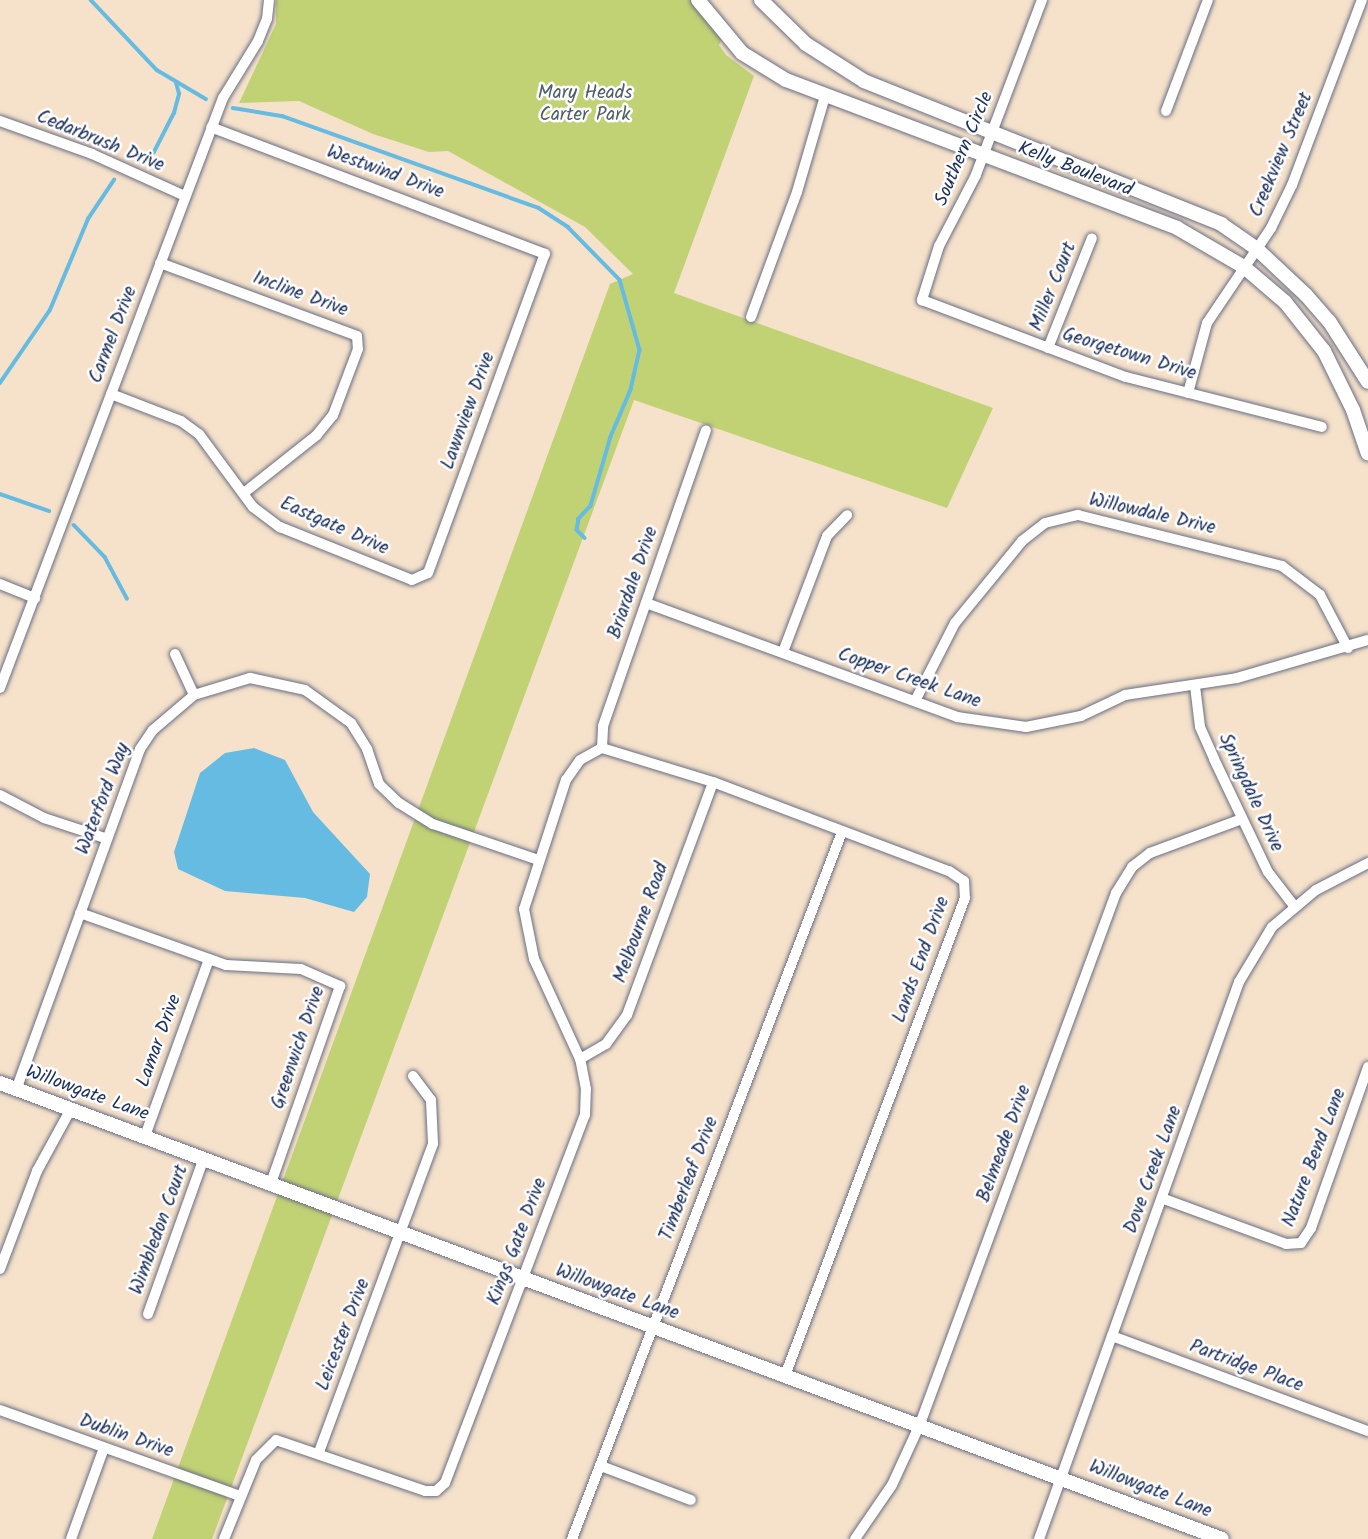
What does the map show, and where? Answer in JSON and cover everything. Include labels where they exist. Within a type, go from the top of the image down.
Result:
[{"type":"main road","name":"Kelly Boulevard","points":[[698,0],[742,53],[786,80],[1177,228],[1244,267],[1285,302],[1324,351],[1353,410],[1368,454]]},
{"type":"main road","name":"Kelly Boulevard","points":[[761,0],[786,26],[832,63],[993,134],[1186,207],[1257,249],[1329,321],[1368,383]]},
{"type":"main road","name":"Willowgate Lane","points":[[0,1083],[402,1230],[522,1279],[786,1373],[1059,1476],[1203,1536],[1222,1539]]},
{"type":"street","name":"Carmel Drive","points":[[0,688],[211,127],[223,98],[258,41],[268,19],[269,0]]},
{"type":"street","name":"Southern Circle","points":[[931,304],[922,300],[925,280],[984,157],[1042,0]]},
{"type":"street","points":[[1166,111],[1208,0]]},
{"type":"street","name":"Creekview Street","points":[[1188,393],[1207,323],[1257,249],[1292,185],[1362,0]]},
{"type":"street","points":[[751,317],[797,192],[825,96]]},
{"type":"street","name":"Cedarbrush Drive","points":[[0,121],[92,154],[185,196]]},
{"type":"street","name":"Westwind Drive","points":[[211,127],[545,254]]},
{"type":"street","name":"Miller Court","points":[[1048,348],[1091,238]]},
{"type":"street","name":"Lawnview Drive","points":[[422,578],[545,254]]},
{"type":"street","name":"Incline Drive","points":[[160,263],[357,336],[358,349],[333,415],[317,435],[245,492]]},
{"type":"street","name":"Georgetown Drive","points":[[931,304],[1126,377],[1322,427]]},
{"type":"street","name":"Eastgate Drive","points":[[111,394],[190,427],[213,447],[253,507],[280,527],[412,580],[422,578]]},
{"type":"street","name":"Briardale Drive","points":[[602,748],[603,726],[706,430]]},
{"type":"street","points":[[783,652],[827,536],[847,515]]},
{"type":"street","name":"Willowdale Drive","points":[[915,701],[955,623],[1022,541],[1045,523],[1077,515],[1282,566],[1321,595],[1348,648]]},
{"type":"street","points":[[0,584],[36,597]]},
{"type":"street","name":"Copper Creek Lane","points":[[646,603],[979,723],[1026,727],[1081,716],[1125,695],[1195,686],[1348,648],[1368,640]]},
{"type":"street","points":[[175,654],[194,695]]},
{"type":"street","name":"Waterford Way","points":[[16,1090],[105,838],[140,749],[153,730],[194,695],[250,678],[305,690],[351,723],[367,750],[379,784],[399,803],[433,824],[538,860]]},
{"type":"street","name":"Springdale Drive","points":[[1195,686],[1200,727],[1268,872],[1295,907]]},
{"type":"street","name":"Lands End Drive","points":[[602,748],[713,782],[949,871],[964,881],[964,898],[786,1373]]},
{"type":"street","name":"Kings Gate Drive","points":[[224,1539],[256,1460],[276,1440],[436,1492],[445,1483],[585,1115],[586,1088],[580,1059],[548,994],[526,934],[524,909],[566,780],[580,760],[602,748]]},
{"type":"street","name":"Melbourne Road","points":[[580,1059],[606,1044],[627,1015],[713,782]]},
{"type":"street","points":[[0,794],[44,818],[105,838]]},
{"type":"street","name":"Belmeade Drive","points":[[855,1539],[892,1485],[920,1424],[1116,892],[1132,867],[1150,852],[1242,819]]},
{"type":"street","name":"Timberleaf Drive","points":[[572,1539],[651,1326],[842,832]]},
{"type":"street","name":"Dove Creek Lane","points":[[1040,1539],[1059,1476],[1164,1199],[1239,982],[1272,927],[1335,878],[1368,863]]},
{"type":"street","name":"Greenwich Drive","points":[[80,913],[209,959],[241,967],[301,968],[340,986],[271,1182]]},
{"type":"street","name":"Lamar Drive","points":[[145,1136],[209,959]]},
{"type":"street","name":"Nature Bend Lane","points":[[1164,1199],[1286,1244],[1301,1243],[1311,1228],[1368,1067]]},
{"type":"street","name":"Leicester Drive","points":[[319,1452],[433,1143],[435,1124],[431,1100],[413,1076]]},
{"type":"street","points":[[0,1269],[37,1171],[71,1109]]},
{"type":"street","name":"Wimbledon Court","points":[[148,1314],[204,1158]]},
{"type":"street","name":"Partridge Place","points":[[1112,1336],[1368,1431]]},
{"type":"street","name":"Dublin Drive","points":[[0,1410],[240,1496]]},
{"type":"street","points":[[71,1539],[104,1448]]},
{"type":"street","points":[[601,1466],[691,1500]]},
{"type":"green space","name":"Mary Heads Carter Park","points":[[276,0],[692,0],[723,36],[719,45],[726,55],[754,76],[674,293],[993,408],[947,508],[634,400],[212,1539],[152,1539],[610,284],[633,274],[585,227],[448,151],[429,152],[373,134],[299,101],[239,103],[276,24]]},
{"type":"water","points":[[254,748],[285,760],[313,812],[370,874],[367,897],[354,912],[305,898],[225,891],[178,869],[174,852],[200,773],[225,753]]},
{"type":"waterway","points":[[91,0],[157,70],[206,99]]},
{"type":"waterway","points":[[138,161],[154,152],[174,113],[179,94],[176,83]]},
{"type":"waterway","points":[[233,108],[282,116],[539,208],[568,227],[620,280],[640,350],[631,390],[611,437],[591,506],[579,519],[577,530],[585,538]]},
{"type":"waterway","points":[[0,383],[50,310],[88,219],[114,180]]},
{"type":"waterway","points":[[0,494],[49,511]]},
{"type":"waterway","points":[[74,525],[105,557],[127,598]]}]
